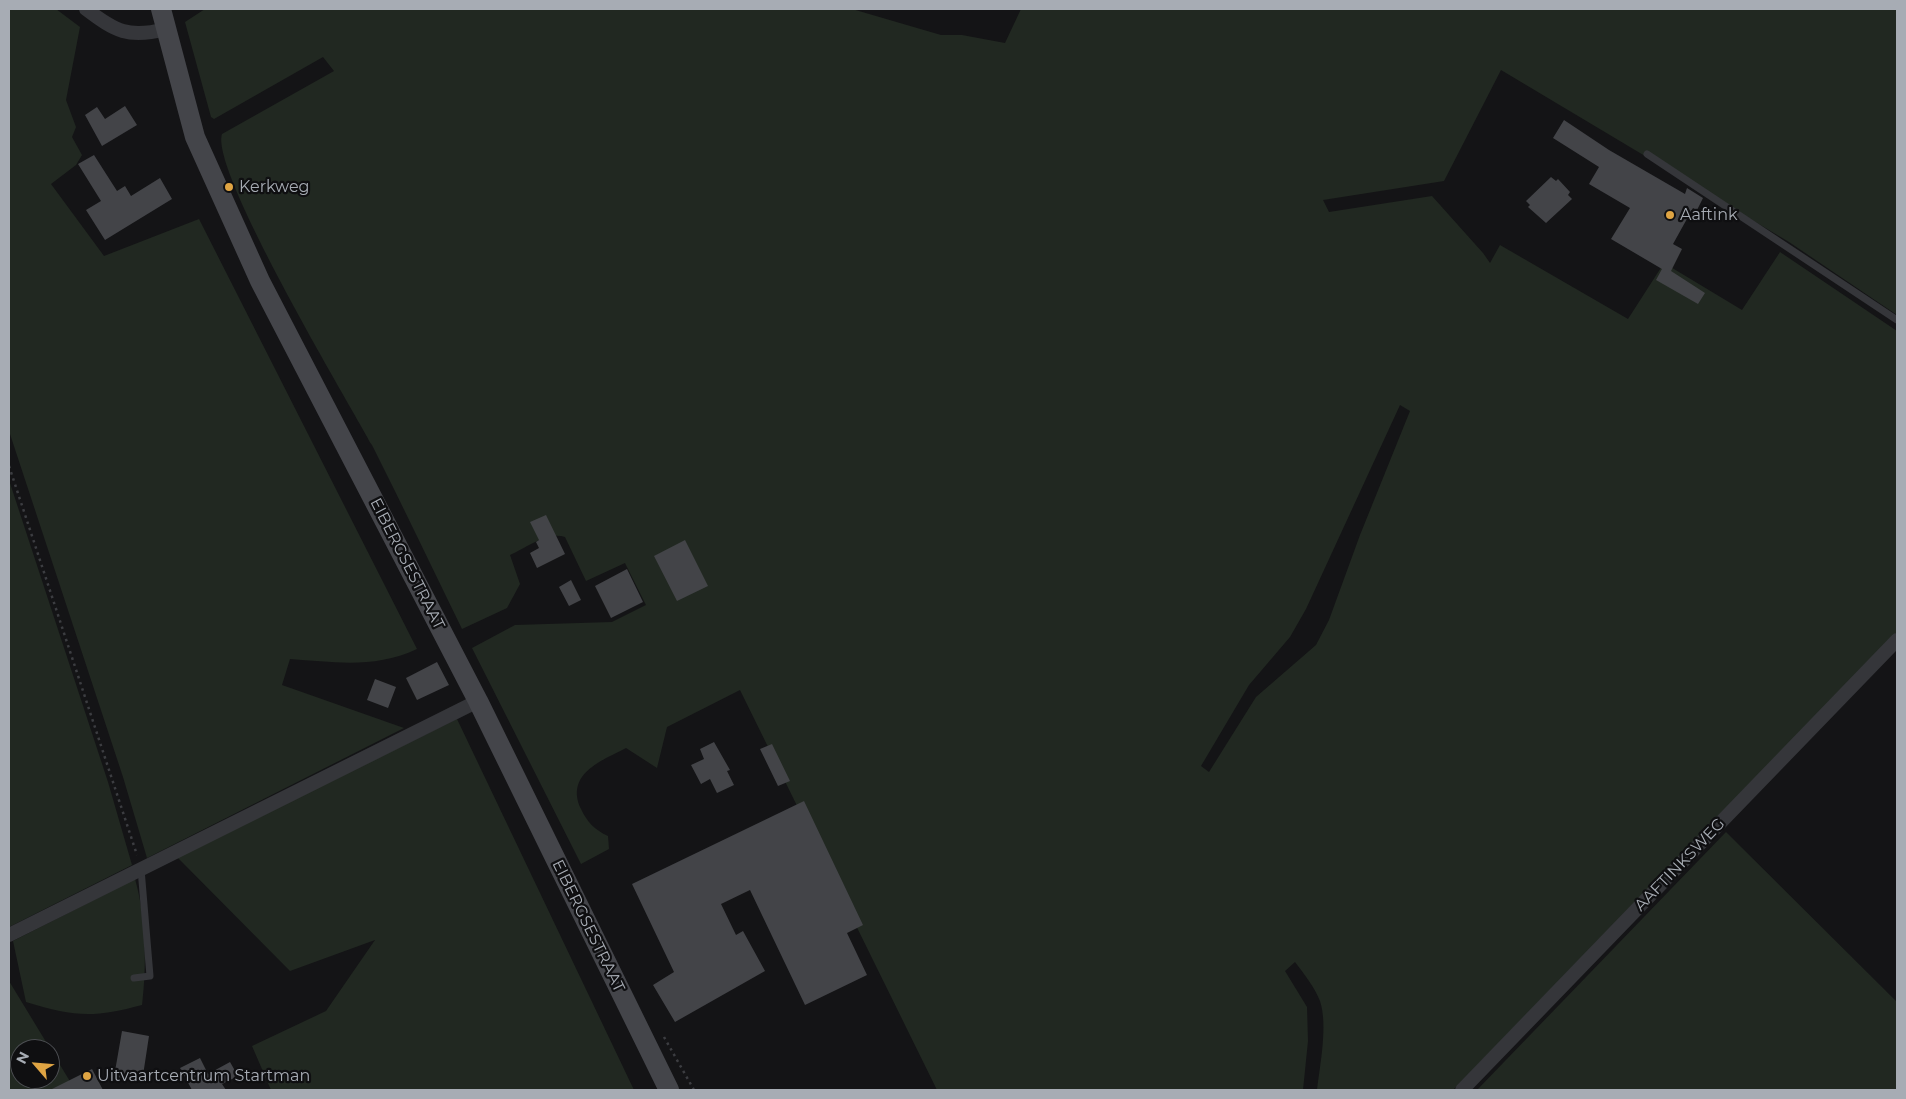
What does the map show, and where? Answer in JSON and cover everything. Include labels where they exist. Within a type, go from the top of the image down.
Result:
[{"type":"main road","name":"EIBERGSESTRAAT","points":[[161,9],[165,30],[195,137],[260,281],[478,701],[669,1090]]},
{"type":"street","points":[[86,9],[109,26],[123,32],[136,35],[165,30]]},
{"type":"street","name":"AAFTINKSWEG","points":[[1462,1090],[1897,640]]},
{"type":"street","points":[[9,935],[478,701]]},
{"type":"lane","points":[[1647,154],[1897,320]]},
{"type":"lane","points":[[134,978],[150,976],[141,868]]},
{"type":"path","points":[[9,466],[141,868]]},
{"type":"shaded area","points":[[9,9],[56,9],[80,27],[66,100],[76,127],[72,137],[82,155],[76,165],[51,184],[104,256],[199,219],[417,649],[401,655],[370,662],[354,663],[290,659],[282,685],[404,728],[147,858],[123,777],[9,431]]},
{"type":"shaded area","points":[[205,9],[852,9],[941,35],[962,35],[1005,43],[1021,9],[1897,9],[1897,315],[1789,242],[1501,70],[1444,181],[1323,200],[1329,212],[1432,196],[1490,263],[1500,245],[1628,319],[1664,263],[1742,310],[1780,252],[1897,331],[1897,632],[1453,1090],[1317,1090],[1323,1045],[1322,1011],[1315,990],[1295,962],[1285,971],[1307,1007],[1308,1041],[1303,1090],[937,1090],[740,690],[667,727],[657,768],[626,748],[588,770],[578,787],[577,797],[581,809],[589,822],[608,836],[609,849],[581,864],[472,648],[515,625],[612,622],[646,605],[625,563],[586,581],[565,537],[551,536],[510,555],[520,584],[507,608],[462,629],[372,445],[310,336],[258,237],[237,192],[224,156],[222,134],[334,71],[323,57],[214,119],[211,117],[185,22]],"holes":[[[1400,405],[1410,411],[1360,535],[1329,620],[1316,645],[1256,697],[1209,772],[1201,766],[1249,685],[1290,637],[1306,609]]]},
{"type":"shaded area","points":[[9,480],[108,782],[132,865],[9,927]]},
{"type":"shaded area","points":[[457,719],[634,1090],[271,1090],[252,1046],[326,1011],[375,940],[290,971],[177,857]]},
{"type":"shaded area","points":[[1726,832],[1897,1002],[1897,1090],[1477,1090]]},
{"type":"shaded area","points":[[135,879],[139,894],[144,941],[145,974],[142,1005],[110,1012],[84,1014],[58,1011],[26,1002],[13,941]]},
{"type":"shaded area","points":[[9,981],[44,1039],[10,1039],[10,1089],[60,1089],[60,1065],[75,1090],[9,1090]]},
{"type":"building","points":[[125,106],[137,125],[102,146],[85,115],[97,107],[105,119]]},
{"type":"building","points":[[1564,120],[1609,150],[1685,194],[1687,188],[1703,198],[1697,210],[1693,208],[1673,244],[1682,249],[1671,271],[1705,293],[1698,304],[1656,280],[1662,269],[1611,239],[1630,208],[1589,184],[1599,167],[1553,138]]},
{"type":"building","points":[[94,155],[117,191],[125,186],[131,196],[160,178],[172,199],[105,240],[86,210],[101,201],[78,164]]},
{"type":"building","points":[[1551,177],[1556,181],[1558,179],[1570,192],[1568,195],[1572,199],[1546,223],[1528,207],[1530,205],[1526,201]]},
{"type":"building","points":[[546,515],[565,554],[537,568],[530,553],[539,548],[536,542],[539,540],[530,522]]},
{"type":"building","points":[[685,540],[708,586],[677,601],[654,556]]},
{"type":"building","points":[[627,569],[643,602],[611,618],[595,586]]},
{"type":"building","points":[[571,580],[581,600],[569,606],[559,587]]},
{"type":"building","points":[[437,662],[449,685],[417,700],[406,678]]},
{"type":"building","points":[[375,679],[396,687],[388,708],[367,700]]},
{"type":"building","points":[[714,742],[730,770],[727,771],[734,785],[717,793],[710,779],[701,784],[691,765],[704,759],[700,749]]},
{"type":"building","points":[[772,744],[790,781],[778,786],[760,749]]},
{"type":"building","points":[[804,801],[863,925],[847,933],[867,975],[805,1005],[750,890],[721,904],[736,935],[743,931],[765,971],[675,1022],[653,985],[674,972],[632,884]]},
{"type":"building","points":[[122,1031],[149,1036],[142,1082],[114,1077]]},
{"type":"building","points":[[200,1058],[208,1074],[230,1062],[238,1076],[222,1084],[226,1090],[192,1090],[180,1068]]},
{"type":"building","name":"Uitvaartcentrum Startman","points":[[92,1069],[103,1090],[50,1090],[60,1089],[60,1085]]},
{"type":"place","name":"Kerkweg","points":[[229,187]]},
{"type":"place","name":"Aaftink","points":[[1670,215]]},
{"type":"place","name":"Uitvaartcentrum Startman","points":[[87,1076]]}]
